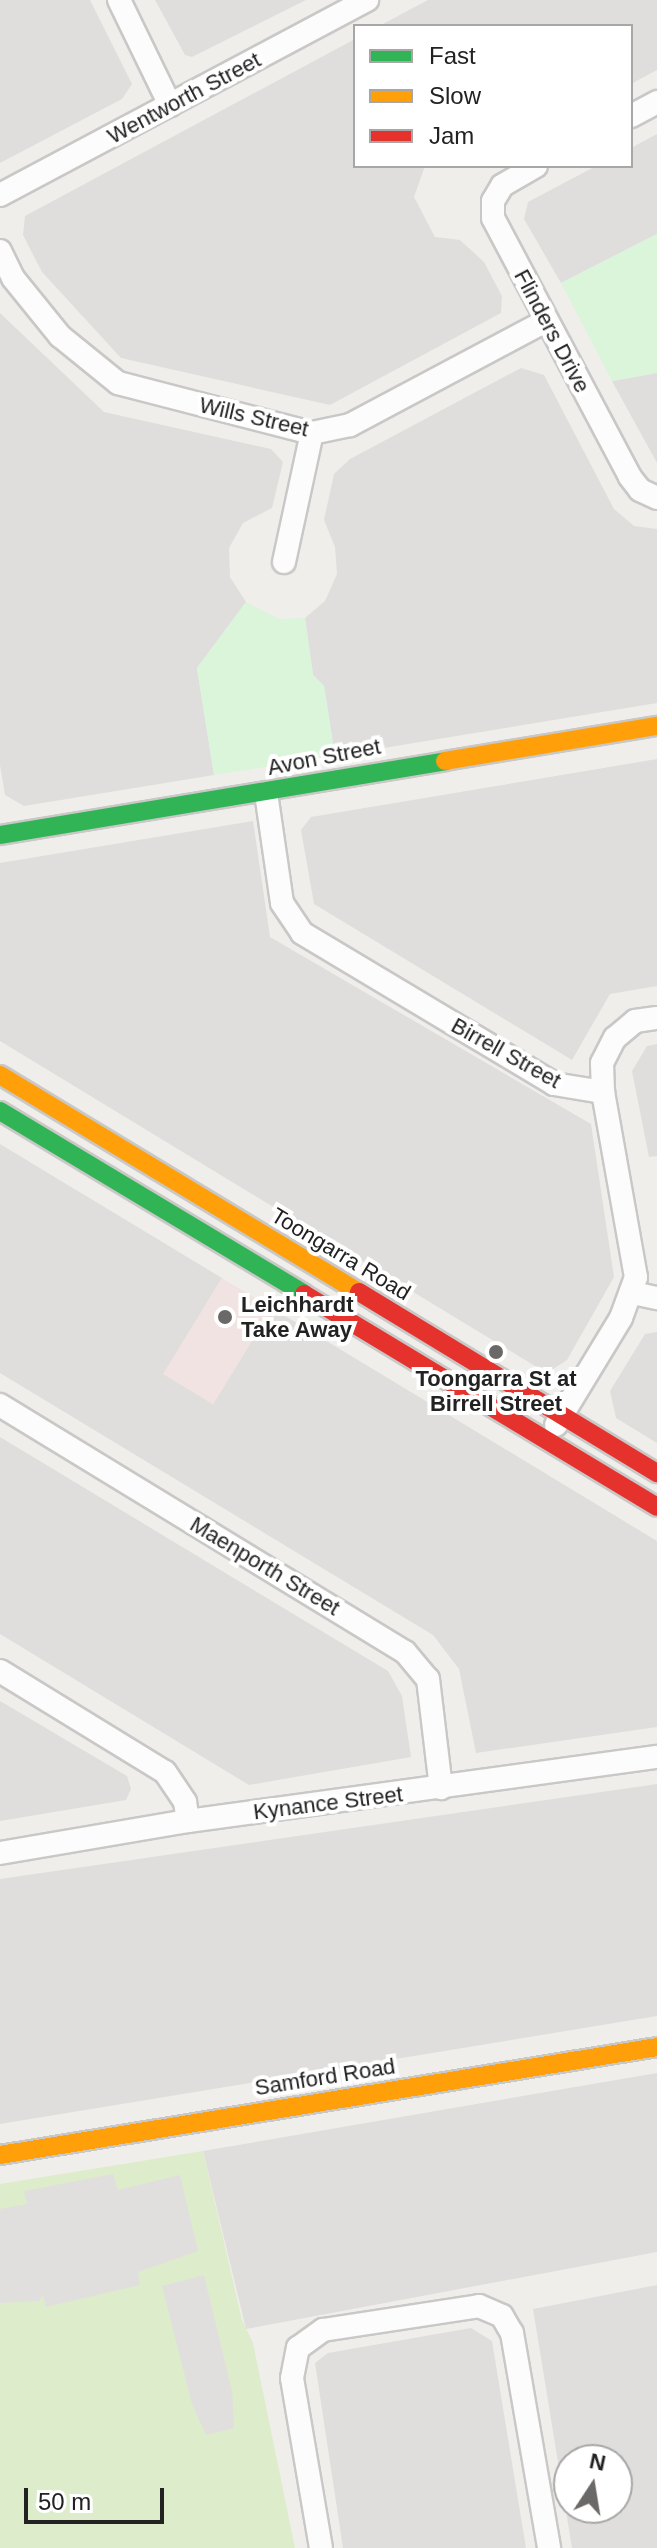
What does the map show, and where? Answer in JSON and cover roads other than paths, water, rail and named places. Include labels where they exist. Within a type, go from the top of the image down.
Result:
[{"type":"main road","name":"Avon Street","points":[[0,835],[657,726]]},
{"type":"main road","name":"Toongarra Road","points":[[0,1075],[657,1473]]},
{"type":"main road","points":[[0,1111],[657,1507]]},
{"type":"main road","name":"Samford Road","points":[[0,2155],[657,2047]]},
{"type":"street","points":[[119,0],[170,105]]},
{"type":"street","name":"Wentworth Street","points":[[0,195],[367,0]]},
{"type":"street","points":[[633,115],[657,102]]},
{"type":"street","name":"Flinders Drive","points":[[533,168],[502,186],[492,210],[546,321],[630,477],[640,490],[657,498]]},
{"type":"street","name":"Wills Street","points":[[0,251],[13,278],[60,336],[118,383],[312,433],[350,425],[546,321]]},
{"type":"street","points":[[284,562],[312,433]]},
{"type":"street","name":"Birrell Street","points":[[266,793],[282,903],[302,933],[554,1084],[603,1092]]},
{"type":"street","points":[[547,1440],[633,1293],[636,1277],[603,1092],[602,1063],[615,1038],[635,1021],[657,1018]]},
{"type":"street","points":[[633,1293],[657,1298]]},
{"type":"street","name":"Maenporth Street","points":[[0,1405],[405,1652],[428,1679],[441,1788]]},
{"type":"street","points":[[0,1671],[165,1772],[185,1802],[188,1821]]},
{"type":"street","name":"Kynance Street","points":[[0,1853],[188,1821],[657,1757]]},
{"type":"street","points":[[321,2548],[292,2378],[298,2348],[323,2330],[479,2306],[502,2316],[512,2333],[549,2548]]},
{"type":"place","name":"Leichhardt Take Away","points":[[225,1317]]},
{"type":"place","name":"Toongarra St at Birrell Street","points":[[496,1352]]}]
